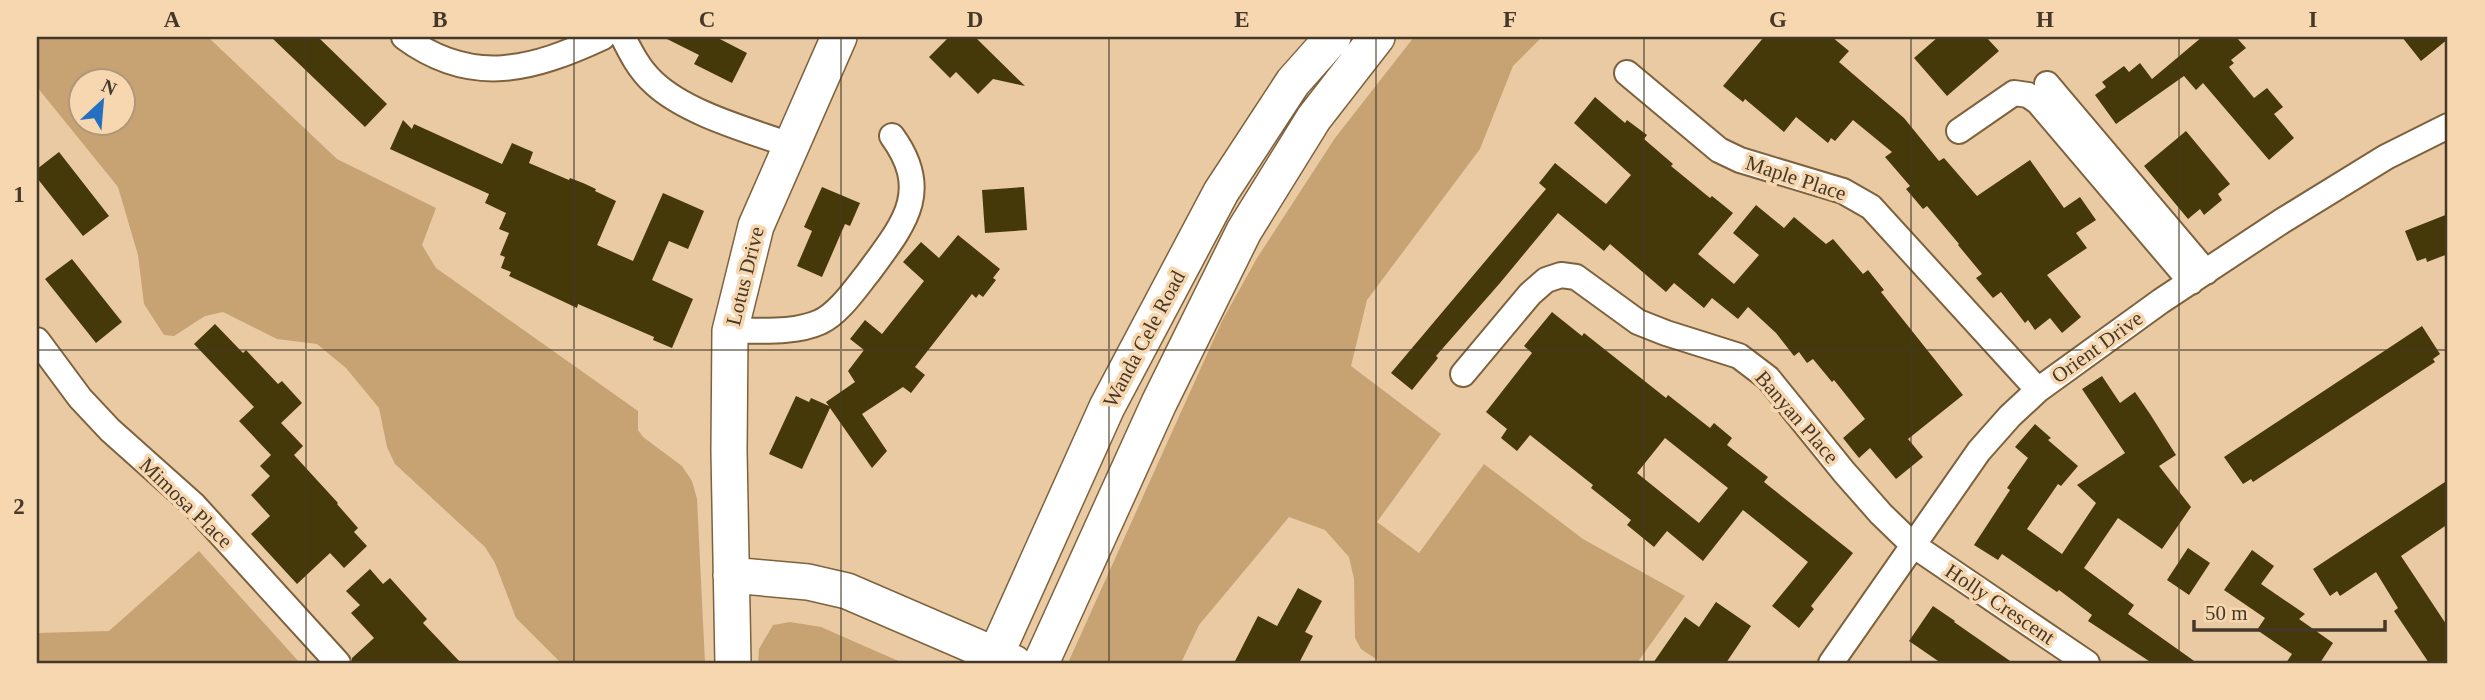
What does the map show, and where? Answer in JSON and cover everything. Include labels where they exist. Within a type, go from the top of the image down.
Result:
[{"type":"street","points":[[404,37],[422,50],[460,66],[485,68],[519,67],[603,37]]},
{"type":"street","points":[[623,37],[633,58],[653,83],[692,108],[790,145]]},
{"type":"street","name":"Lotus Drive","points":[[733,663],[730,331],[757,226],[839,37]]},
{"type":"street","name":"Wanda Cele Road","points":[[1000,660],[1107,407],[1221,192],[1293,82],[1333,37]]},
{"type":"street","name":"Wanda Cele Road","points":[[1041,663],[1159,403],[1244,231],[1314,118],[1377,37]]},
{"type":"street","name":"Maple Place","points":[[1627,73],[1719,150],[1740,160],[1843,191],[1871,207],[2038,390]]},
{"type":"street","points":[[2047,84],[2199,277]]},
{"type":"street","points":[[1959,131],[2014,93],[2028,95],[2038,102],[2199,277]]},
{"type":"street","name":"Orient Drive","points":[[1830,663],[1979,452],[2010,416],[2038,390],[2282,221],[2386,157],[2448,126]]},
{"type":"street","points":[[730,331],[799,328],[821,321],[840,306],[858,286],[899,230],[909,211],[911,173],[905,153],[892,136]]},
{"type":"street","name":"Banyan Place","points":[[1462,374],[1546,280],[1561,275],[1576,277],[1638,322],[1739,356],[1768,377],[1844,472],[1913,545]]},
{"type":"street","name":"Mimosa Place","points":[[37,340],[80,398],[110,430],[194,505],[338,663]]},
{"type":"street","name":"Holly Crescent","points":[[1913,545],[2087,663]]},
{"type":"street","points":[[731,575],[808,582],[847,591],[1000,660]]},
{"type":"shaded area","points":[[37,37],[208,37],[337,159],[436,208],[422,245],[436,268],[638,411],[638,430],[643,437],[682,466],[692,481],[697,499],[705,663],[561,663],[516,618],[495,563],[485,547],[395,464],[387,447],[379,408],[346,368],[317,344],[277,339],[223,312],[205,316],[174,336],[164,335],[144,304],[138,255],[118,187],[77,136],[136,136],[136,66],[66,66],[66,123],[37,87]]},
{"type":"shaded area","points":[[1414,37],[1542,37],[1513,66],[1480,149],[1367,300],[1351,366],[1441,434],[1377,522],[1419,553],[1484,464],[1583,539],[1685,596],[1637,663],[1382,663],[1361,649],[1355,638],[1354,579],[1349,557],[1325,530],[1289,517],[1199,625],[1181,663],[1068,663],[1222,321],[1257,258],[1335,138]]},
{"type":"shaded area","points":[[199,551],[300,663],[37,663],[37,633],[109,631]]},
{"type":"shaded area","points":[[790,622],[821,627],[903,663],[758,663],[759,649],[773,625]]},
{"type":"building","points":[[271,37],[318,37],[387,104],[365,127]]},
{"type":"building","points":[[663,37],[716,37],[747,53],[732,83],[694,64],[699,55]]},
{"type":"building","points":[[949,37],[975,37],[1025,86],[993,79],[978,94],[956,72],[950,78],[929,57]]},
{"type":"building","points":[[1764,37],[1832,37],[1849,51],[1839,62],[1904,118],[1939,161],[1944,158],[1977,196],[2030,160],[2064,208],[2080,197],[2096,220],[2076,233],[2087,248],[2047,275],[2081,317],[2062,333],[2050,318],[2035,330],[2028,320],[2025,323],[2001,292],[1993,298],[1976,278],[1982,274],[1959,244],[1927,206],[1923,209],[1906,189],[1910,186],[1885,157],[1892,152],[1853,120],[1835,141],[1831,138],[1828,143],[1796,117],[1784,132],[1745,99],[1743,102],[1723,86]]},
{"type":"building","points":[[1938,37],[1986,37],[1999,51],[1947,96],[1914,58]]},
{"type":"building","points":[[2202,37],[2236,37],[2246,48],[2231,60],[2234,63],[2229,67],[2254,98],[2267,88],[2283,107],[2274,114],[2294,138],[2269,160],[2203,83],[2196,90],[2184,76],[2116,124],[2095,95],[2106,87],[2102,82],[2124,66],[2129,72],[2140,63],[2152,79]]},
{"type":"building","points":[[2402,37],[2448,37],[2448,39],[2421,61]]},
{"type":"building","points":[[1595,97],[1625,123],[1627,120],[1647,135],[1644,139],[1673,164],[1671,166],[1733,213],[1698,254],[1734,284],[1759,255],[1733,233],[1756,205],[1784,228],[1794,217],[1826,244],[1833,239],[1863,274],[1868,270],[1884,290],[1881,292],[1963,395],[1908,439],[1923,457],[1896,479],[1870,448],[1859,458],[1843,438],[1865,419],[1834,380],[1832,382],[1813,359],[1807,363],[1799,352],[1794,356],[1776,333],[1748,307],[1738,319],[1712,298],[1704,308],[1674,283],[1666,292],[1610,244],[1604,251],[1558,213],[1436,356],[1438,358],[1412,390],[1391,373],[1546,189],[1539,183],[1555,163],[1606,204],[1631,175],[1574,123]]},
{"type":"building","points":[[403,120],[412,129],[414,124],[502,164],[512,143],[533,152],[529,163],[583,183],[616,201],[597,245],[633,261],[663,193],[704,211],[688,249],[669,241],[652,280],[693,299],[672,348],[653,340],[654,337],[578,304],[577,308],[509,276],[511,272],[501,268],[505,257],[500,255],[509,233],[499,229],[506,213],[485,203],[489,194],[390,149]]},
{"type":"building","points":[[2186,131],[2230,184],[2218,194],[2222,200],[2204,215],[2200,209],[2188,219],[2144,166]]},
{"type":"building","points":[[59,152],[109,216],[83,236],[37,178],[37,169]]},
{"type":"building","points":[[822,187],[860,203],[850,226],[845,224],[822,277],[797,266],[812,231],[804,227]]},
{"type":"building","points":[[1024,187],[1027,230],[985,233],[982,190]]},
{"type":"building","points":[[2448,214],[2448,254],[2427,262],[2426,258],[2417,261],[2405,231]]},
{"type":"building","points":[[958,235],[1000,269],[993,278],[996,280],[983,297],[979,294],[976,298],[972,294],[915,367],[925,375],[911,393],[903,387],[862,414],[887,451],[872,468],[830,408],[802,469],[769,454],[796,396],[809,402],[811,398],[829,406],[826,402],[855,382],[848,371],[864,350],[850,339],[865,320],[882,334],[924,281],[903,262],[921,242],[939,258]]},
{"type":"building","points":[[72,259],[122,322],[96,343],[45,279]]},
{"type":"building","points":[[1552,312],[1582,336],[1584,333],[1666,398],[1668,395],[1710,428],[1714,423],[1732,438],[1727,445],[1768,477],[1764,482],[1853,553],[1811,606],[1814,609],[1799,628],[1772,606],[1808,562],[1743,510],[1703,561],[1667,531],[1654,547],[1627,525],[1631,520],[1591,488],[1593,485],[1530,435],[1517,451],[1501,438],[1507,429],[1486,412],[1532,353],[1524,346]],"holes":[[[1665,438],[1728,488],[1699,523],[1637,473]]]},
{"type":"building","points":[[215,324],[243,353],[246,350],[278,384],[282,381],[302,403],[281,423],[303,446],[294,455],[338,503],[358,528],[354,532],[367,546],[344,568],[330,553],[297,584],[251,534],[270,516],[251,495],[270,476],[260,466],[271,455],[239,421],[254,407],[194,344]]},
{"type":"building","points":[[2422,326],[2440,354],[2433,359],[2435,362],[2253,482],[2251,479],[2243,484],[2224,457]]},
{"type":"building","points":[[2102,376],[2120,403],[2135,392],[2150,414],[2176,455],[2159,466],[2191,507],[2162,549],[2118,518],[2084,568],[2134,605],[2128,614],[2197,663],[2152,663],[2088,621],[2092,615],[2059,590],[2057,592],[2002,554],[1998,560],[1974,545],[2028,458],[2015,447],[2035,424],[2051,438],[2048,440],[2078,466],[2061,486],[2058,484],[2027,529],[2062,554],[2096,503],[2077,485],[2125,453],[2082,389]]},
{"type":"building","points":[[2448,480],[2448,524],[2401,556],[2448,627],[2448,663],[2429,663],[2394,611],[2398,608],[2376,572],[2340,596],[2337,591],[2330,596],[2313,569]]},
{"type":"building","points":[[2188,548],[2210,563],[2189,595],[2167,580]]},
{"type":"building","points":[[2252,550],[2274,566],[2261,584],[2305,614],[2299,619],[2333,643],[2320,663],[2286,663],[2292,654],[2257,630],[2265,618],[2224,590]]},
{"type":"building","points":[[370,569],[383,584],[390,578],[427,619],[423,623],[461,663],[352,663],[352,658],[374,638],[351,613],[360,605],[346,591]]},
{"type":"building","points":[[1298,588],[1322,601],[1305,632],[1313,636],[1299,663],[1234,663],[1258,616],[1277,626]]},
{"type":"building","points":[[1716,602],[1751,626],[1726,663],[1653,663],[1685,617],[1699,627]]},
{"type":"building","points":[[1933,606],[2013,663],[1941,663],[1909,641]]}]
